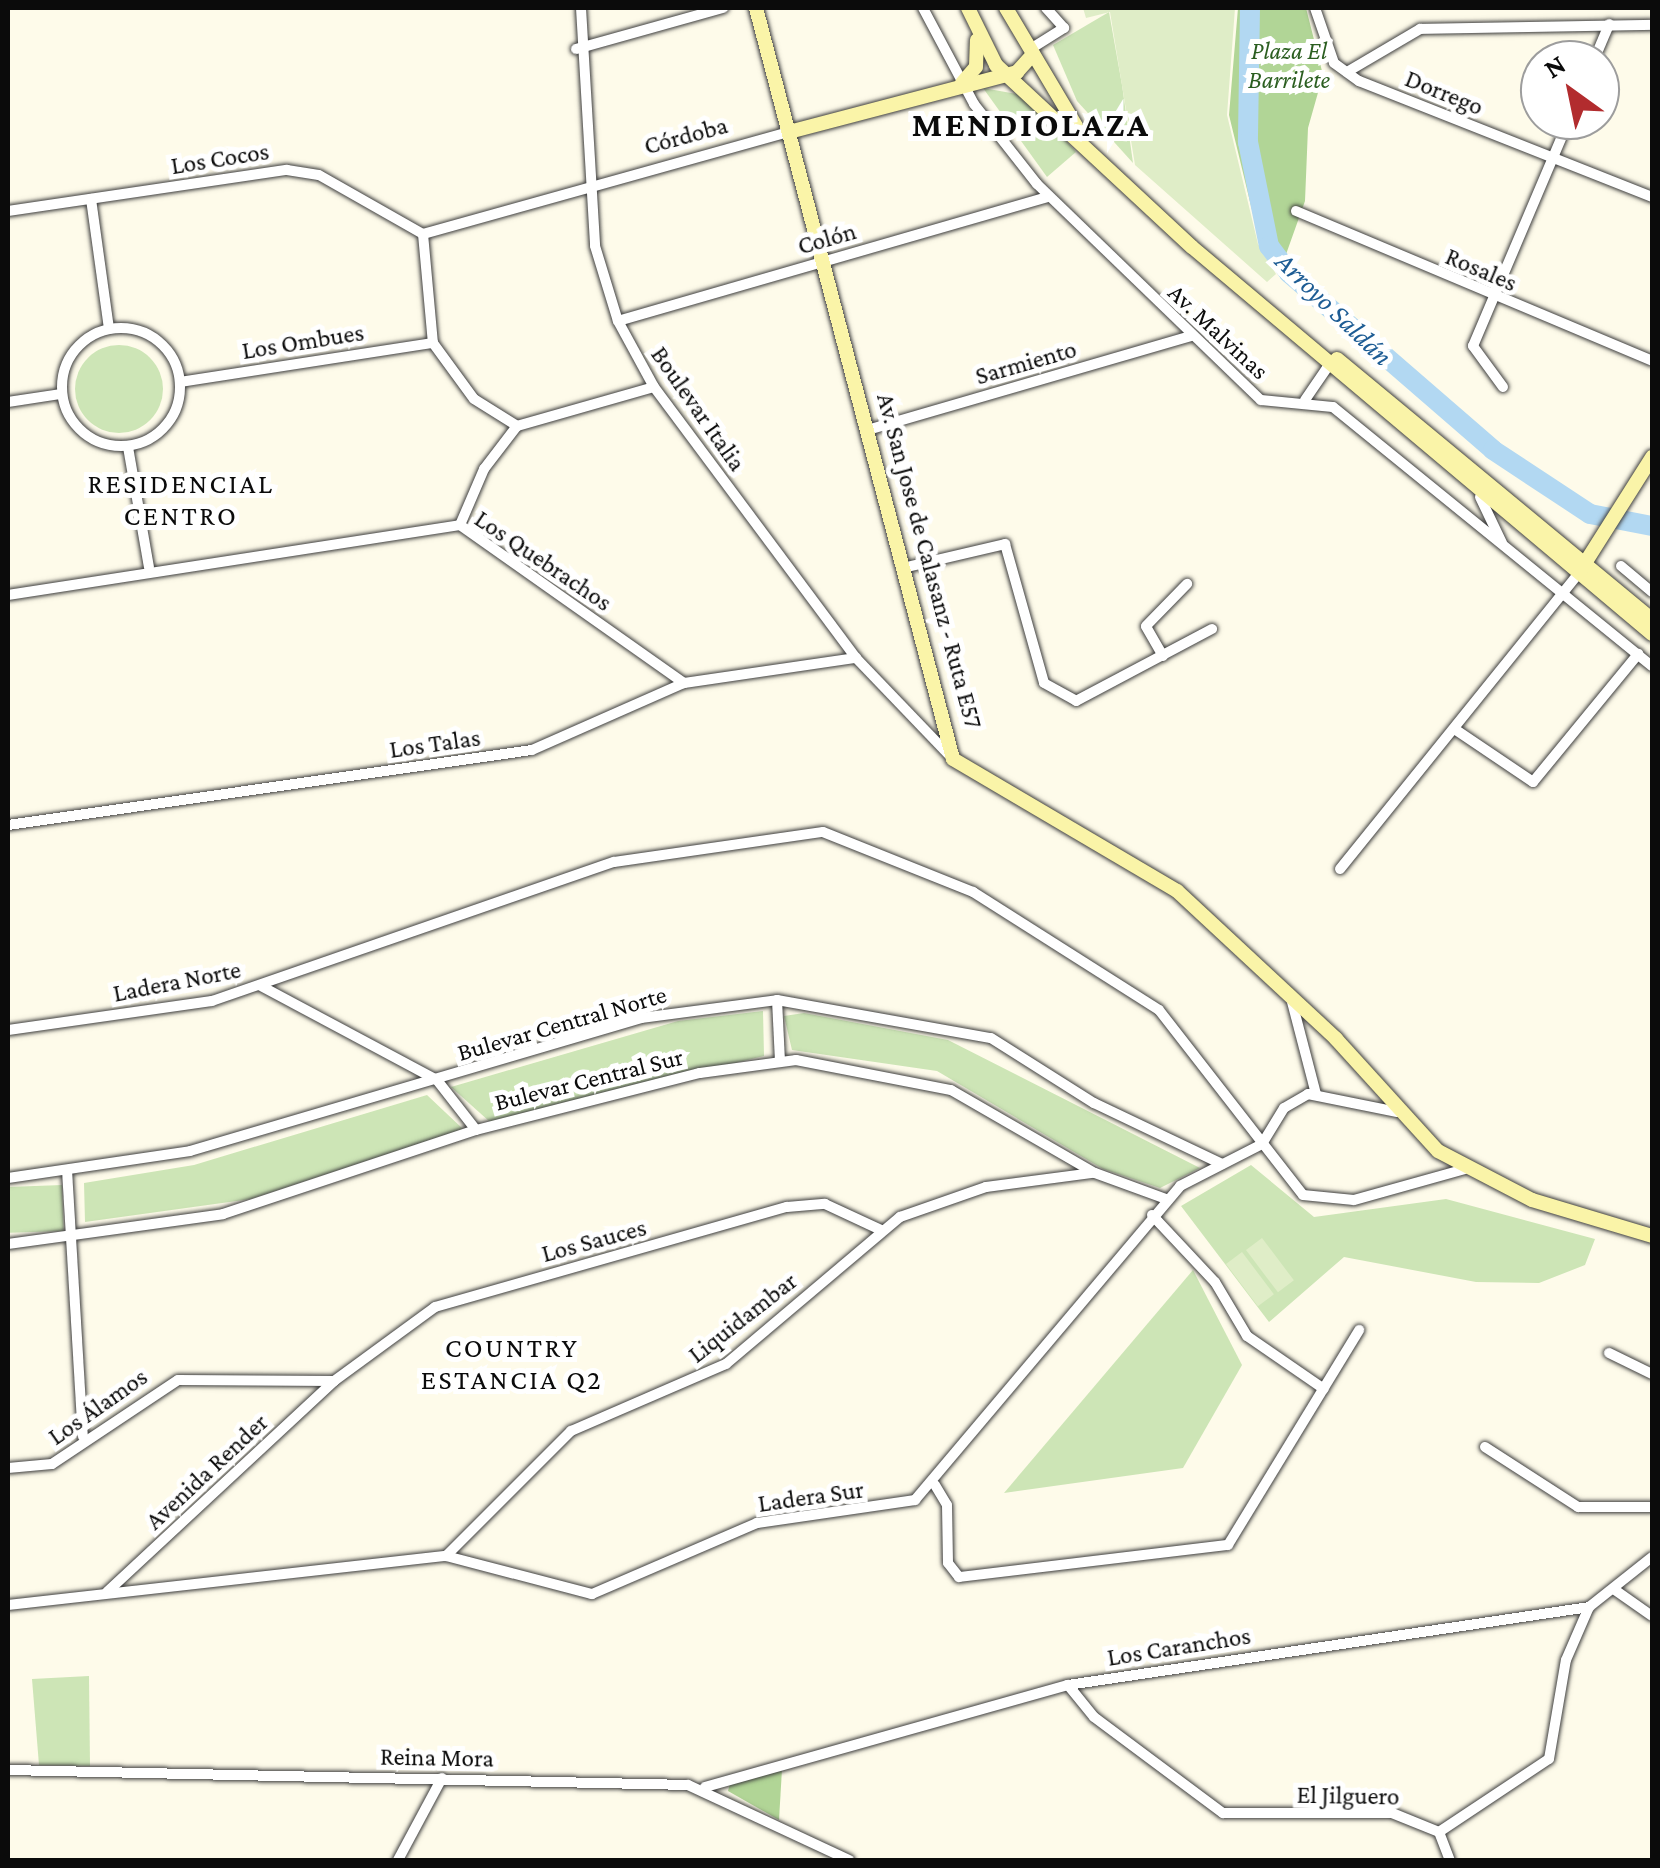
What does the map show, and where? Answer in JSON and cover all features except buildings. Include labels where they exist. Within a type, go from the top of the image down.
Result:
[{"type":"street","name":"Boulevar Italia","points":[[581,8],[576,49],[588,186],[597,260],[618,321],[654,387],[856,658],[953,760]]},
{"type":"street","points":[[576,49],[723,8]]},
{"type":"street","name":"Av. San Jose de Calasanz - Ruta E57","points":[[756,8],[871,429],[953,760],[1177,891],[1291,997],[1397,1112],[1465,1169],[1652,1236]]},
{"type":"street","name":"Av. Malvinas","points":[[923,8],[962,83],[1048,198],[1192,336],[1270,406],[1304,400],[1333,407],[1652,666]]},
{"type":"street","points":[[962,83],[978,60],[968,8]]},
{"type":"street","points":[[974,30],[982,8]]},
{"type":"street","points":[[1006,8],[1090,148]]},
{"type":"street","points":[[1032,51],[1064,28],[1046,8]]},
{"type":"street","points":[[1315,8],[1327,50],[1347,72],[1420,28],[1610,24],[1650,27]]},
{"type":"street","points":[[1603,40],[1610,24]]},
{"type":"street","points":[[974,30],[1004,73],[1329,365],[1463,478],[1652,620]]},
{"type":"street","name":"Córdoba","points":[[424,234],[1023,69],[1032,51]]},
{"type":"street","name":"Dorrego","points":[[1347,72],[1652,197]]},
{"type":"street","points":[[1503,388],[1473,346],[1561,140]]},
{"type":"street","name":"Los Cocos","points":[[8,211],[306,171],[424,234]]},
{"type":"street","name":"Colón","points":[[618,321],[1048,198]]},
{"type":"street","points":[[92,199],[109,329]]},
{"type":"street","name":"Rosales","points":[[1296,211],[1496,298],[1652,360]]},
{"type":"street","points":[[424,234],[433,343],[474,399],[517,426]]},
{"type":"street","points":[[1181,234],[1582,568],[1652,634]]},
{"type":"street","points":[[109,329],[156,340],[180,382],[172,417],[128,447]]},
{"type":"street","points":[[109,329],[68,360],[61,394],[76,428],[128,447]]},
{"type":"street","name":"Sarmiento","points":[[871,429],[1192,336]]},
{"type":"street","name":"Los Ombues","points":[[180,382],[433,343]]},
{"type":"street","points":[[1304,400],[1329,365]]},
{"type":"street","points":[[460,525],[484,468],[517,426],[654,387]]},
{"type":"street","points":[[8,402],[61,394]]},
{"type":"street","points":[[1412,436],[1493,510],[1502,543]]},
{"type":"street","points":[[128,447],[149,567]]},
{"type":"street","points":[[1340,869],[1566,596],[1652,457]]},
{"type":"street","name":"Los Quebrachos","points":[[8,595],[149,567],[460,525],[684,683]]},
{"type":"street","points":[[907,568],[1005,544],[1044,683],[1063,698],[1090,699],[1212,629]]},
{"type":"street","points":[[1621,566],[1652,592]]},
{"type":"street","points":[[1164,656],[1146,626],[1188,584]]},
{"type":"street","points":[[1456,730],[1533,782],[1638,654]]},
{"type":"street","name":"Los Talas","points":[[8,825],[532,750],[684,683],[856,658]]},
{"type":"street","name":"Ladera Norte","points":[[8,1030],[260,986],[614,862],[843,834],[986,899],[1158,1010],[1295,1187],[1326,1201],[1465,1169]]},
{"type":"street","points":[[260,986],[437,1080],[476,1130]]},
{"type":"street","points":[[1291,997],[1316,1094]]},
{"type":"street","points":[[778,1000],[780,1061]]},
{"type":"street","name":"Bulevar Central Norte","points":[[8,1178],[190,1151],[642,1018],[778,1000],[991,1038],[1094,1103],[1222,1164]]},
{"type":"street","name":"Bulevar Central Sur","points":[[8,1244],[223,1214],[476,1130],[780,1061],[951,1090],[1095,1173],[1166,1199]]},
{"type":"street","points":[[1359,1330],[1228,1545],[959,1577],[948,1563],[947,1505],[934,1485],[981,1414],[1166,1199],[1262,1144],[1284,1108],[1316,1094],[1397,1112]]},
{"type":"street","points":[[68,1170],[83,1437]]},
{"type":"street","name":"Liquidambar","points":[[446,1556],[571,1430],[726,1364],[881,1230],[986,1187],[1095,1173]]},
{"type":"street","name":"Los Sauces","points":[[334,1381],[434,1307],[769,1211],[826,1204],[881,1230]]},
{"type":"street","points":[[1152,1214],[1216,1282],[1247,1336],[1324,1390]]},
{"type":"street","points":[[1609,1353],[1652,1374]]},
{"type":"street","name":"Los Álamos","points":[[8,1468],[38,1470],[149,1390],[190,1377],[334,1381]]},
{"type":"street","name":"Avenida Render","points":[[106,1593],[334,1381]]},
{"type":"street","points":[[1485,1446],[1578,1507],[1652,1507]]},
{"type":"street","name":"Ladera Sur","points":[[8,1605],[446,1556],[592,1594],[743,1528],[902,1504],[934,1485]]},
{"type":"street","name":"Los Caranchos","points":[[705,1788],[1068,1685],[1590,1608],[1652,1557]]},
{"type":"street","points":[[1615,1590],[1652,1616]]},
{"type":"street","points":[[1450,1860],[1439,1832],[1550,1760],[1566,1660],[1590,1608]]},
{"type":"street","name":"El Jilguero","points":[[1068,1685],[1094,1717],[1224,1812],[1392,1813],[1439,1832]]},
{"type":"street","name":"Reina Mora","points":[[8,1770],[442,1778],[705,1788],[848,1860]]},
{"type":"street","points":[[398,1860],[442,1778]]},
{"type":"green space","points":[[1083,8],[1235,8],[1227,115],[1258,244],[1276,274],[1267,282],[1135,165],[1110,12],[1086,18]]},
{"type":"green space","name":"Plaza El Barrilete","points":[[1238,8],[1306,8],[1323,75],[1308,128],[1305,201],[1279,274],[1260,243],[1229,115]]},
{"type":"green space","points":[[1109,12],[1133,163],[1077,101],[1053,45]]},
{"type":"green space","points":[[983,88],[1027,96],[1076,152],[1047,177]]},
{"type":"green space","points":[[110,345],[128,345],[144,352],[156,364],[163,389],[156,414],[144,426],[128,433],[110,433],[94,426],[82,414],[75,398],[75,380],[82,364],[94,352]]},
{"type":"green space","points":[[763,1011],[764,1056],[490,1122],[451,1087],[678,1021]]},
{"type":"green space","points":[[804,1013],[948,1040],[1200,1168],[1160,1188],[1103,1169],[937,1071],[792,1050],[784,1016]]},
{"type":"green space","points":[[427,1095],[463,1129],[251,1199],[85,1222],[84,1183],[194,1165]]},
{"type":"green space","points":[[1251,1165],[1314,1217],[1446,1199],[1595,1239],[1585,1265],[1539,1283],[1476,1282],[1344,1257],[1269,1322],[1181,1206]]},
{"type":"green space","points":[[62,1185],[64,1231],[10,1233],[8,1187]]},
{"type":"green space","points":[[1262,1238],[1294,1280],[1278,1292],[1246,1250]]},
{"type":"green space","points":[[1242,1252],[1274,1294],[1258,1306],[1226,1264]]},
{"type":"green space","points":[[1193,1270],[1242,1365],[1183,1468],[1004,1493]]},
{"type":"green space","points":[[89,1676],[90,1766],[39,1765],[32,1679]]},
{"type":"green space","points":[[782,1769],[779,1820],[728,1791],[730,1783]]},
{"type":"waterway","name":"Arroyo Saldán","points":[[1250,8],[1248,142],[1269,246],[1289,273],[1493,450],[1590,514],[1652,526]]},
{"type":"district","name":"MENDIOLAZA","points":[[1031,125]]},
{"type":"district","name":"RESIDENCIAL CENTRO","points":[[181,500]]},
{"type":"district","name":"COUNTRY ESTANCIA Q2","points":[[512,1364]]}]
